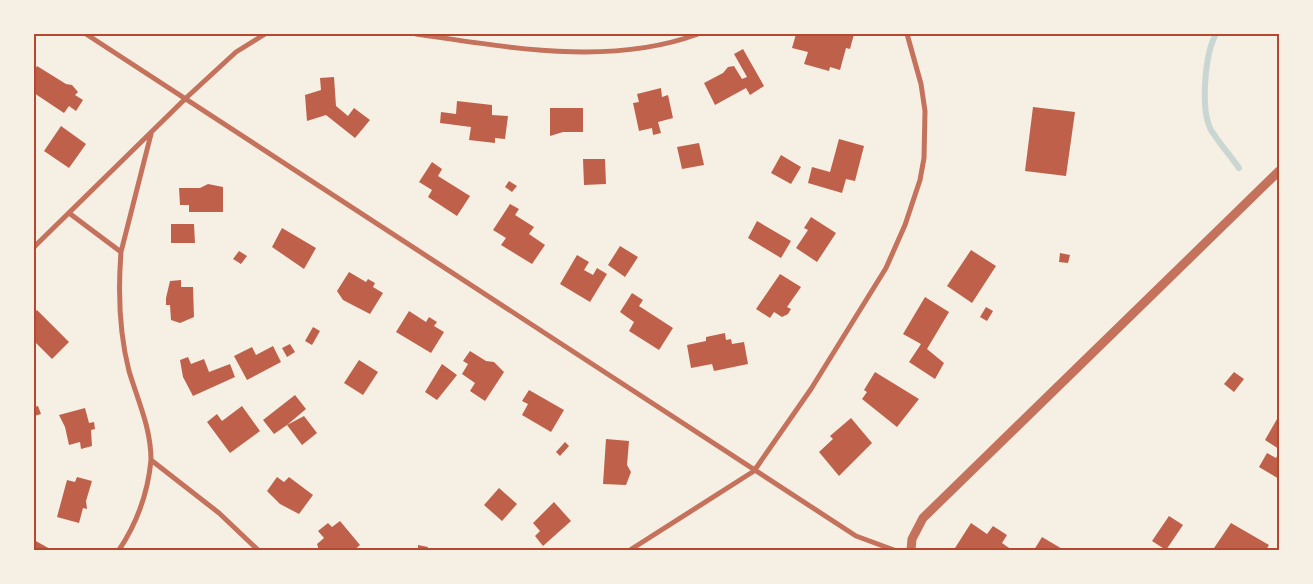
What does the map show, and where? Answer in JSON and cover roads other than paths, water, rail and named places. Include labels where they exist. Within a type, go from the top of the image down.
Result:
[{"type":"street","points":[[86,34],[754,471],[856,536],[894,550]]},
{"type":"street","points":[[34,247],[186,98],[236,52],[265,34]]},
{"type":"street","points":[[416,34],[528,50],[574,52],[620,50],[660,44],[698,34]]},
{"type":"street","points":[[630,550],[754,471],[816,380],[886,268],[905,225],[920,180],[926,131],[921,84],[907,34]]},
{"type":"street","points":[[119,550],[143,503],[149,483],[151,460],[149,429],[129,370],[122,330],[119,284],[121,252],[151,133]]},
{"type":"street","points":[[911,550],[912,539],[923,518],[1279,172]]},
{"type":"street","points":[[70,212],[121,252]]},
{"type":"street","points":[[151,460],[218,513],[258,550]]},
{"type":"waterway","points":[[1216,34],[1209,54],[1205,81],[1208,121],[1214,135],[1239,168]]}]
